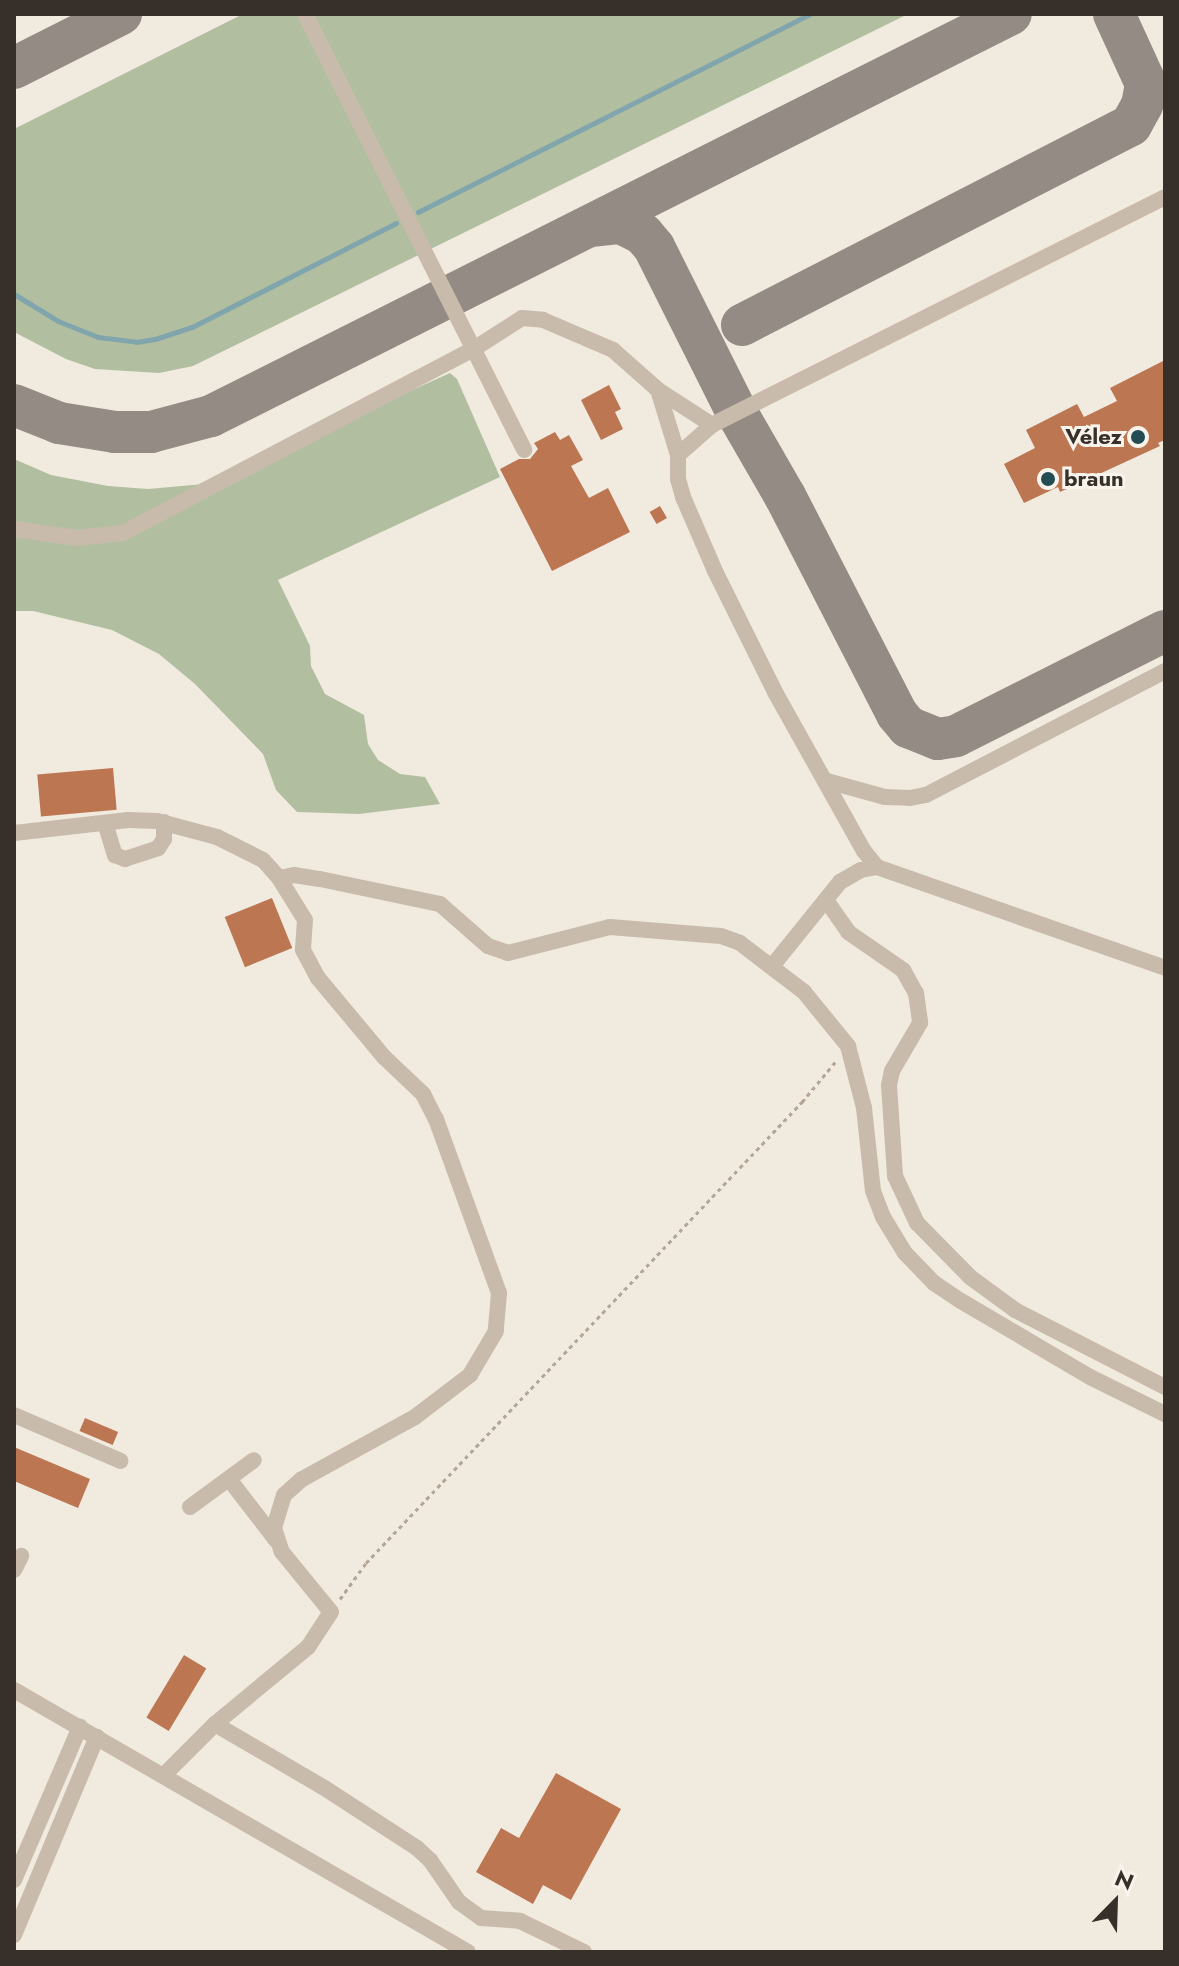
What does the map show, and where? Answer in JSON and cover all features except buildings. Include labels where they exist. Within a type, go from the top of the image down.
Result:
[{"type":"street","points":[[305,14],[524,450]]},
{"type":"street","points":[[678,455],[712,425],[1165,197]]},
{"type":"street","points":[[14,529],[77,538],[123,533],[472,350],[522,318],[531,317],[613,350],[658,390],[712,425]]},
{"type":"street","points":[[658,390],[678,455],[678,479],[683,497],[715,571],[775,692],[864,851],[877,867],[1165,968]]},
{"type":"street","points":[[827,781],[885,797],[926,795],[1165,671]]},
{"type":"street","points":[[105,823],[115,855],[125,859],[158,848],[164,839],[164,822]]},
{"type":"street","points":[[14,833],[105,823],[164,822],[242,847],[263,860],[279,878],[305,920],[303,950],[310,966],[384,1057],[423,1094],[436,1119],[480,1245],[495,1276],[499,1313],[489,1347],[458,1385],[415,1417],[291,1488],[276,1514],[277,1541]]},
{"type":"street","points":[[773,965],[848,877],[877,867]]},
{"type":"street","points":[[279,878],[294,875],[320,879],[440,904],[488,946],[508,953],[610,927],[721,936],[740,943],[773,965],[804,992],[848,1046],[864,1108],[873,1191],[883,1217],[905,1253],[934,1283],[961,1301],[1090,1377],[1165,1414]]},
{"type":"street","points":[[826,900],[848,932],[903,970],[916,993],[920,1023],[892,1071],[889,1085],[895,1176],[917,1223],[970,1277],[1015,1310],[1165,1387]]},
{"type":"street","points":[[14,1415],[121,1461]]},
{"type":"street","points":[[190,1507],[254,1460]]},
{"type":"street","points":[[164,1775],[215,1724],[308,1647],[331,1612],[229,1479]]},
{"type":"street","points":[[14,1690],[468,1952]]},
{"type":"street","points":[[215,1724],[323,1787],[417,1848],[430,1860],[459,1902],[481,1918],[520,1921],[584,1952]]},
{"type":"street","points":[[38,1878],[16,1872],[80,1727]]},
{"type":"street","points":[[14,1935],[97,1737]]},
{"type":"path","points":[[331,1612],[366,1563],[802,1102],[848,1046]]},
{"type":"green space","points":[[243,14],[908,14],[193,366],[159,373],[95,369],[66,359],[14,332],[14,129]]},
{"type":"green space","points":[[450,373],[457,379],[500,477],[278,580],[310,646],[311,666],[325,694],[364,715],[368,744],[378,760],[400,774],[425,777],[440,804],[359,814],[297,812],[276,790],[263,754],[195,684],[159,654],[112,630],[33,611],[14,611],[14,459],[51,475],[108,486],[148,489],[204,484]]},
{"type":"waterway","points":[[418,212],[810,14]]},
{"type":"waterway","points":[[14,294],[58,321],[98,337],[136,342],[155,339],[192,327],[396,223]]},
{"type":"taxiway","points":[[14,68],[121,14]]},
{"type":"taxiway","points":[[14,405],[59,423],[115,432],[151,432],[211,416],[1011,14]]},
{"type":"taxiway","points":[[742,325],[1131,125],[1142,105],[1146,84],[1114,14]]},
{"type":"taxiway","points":[[590,226],[621,223],[643,234],[654,247],[737,413],[785,496],[897,714],[908,727],[938,739],[956,736],[1165,631]]},
{"type":"place","name":"Vélez","points":[[1138,437]]},
{"type":"place","name":"braun","points":[[1048,479]]}]
